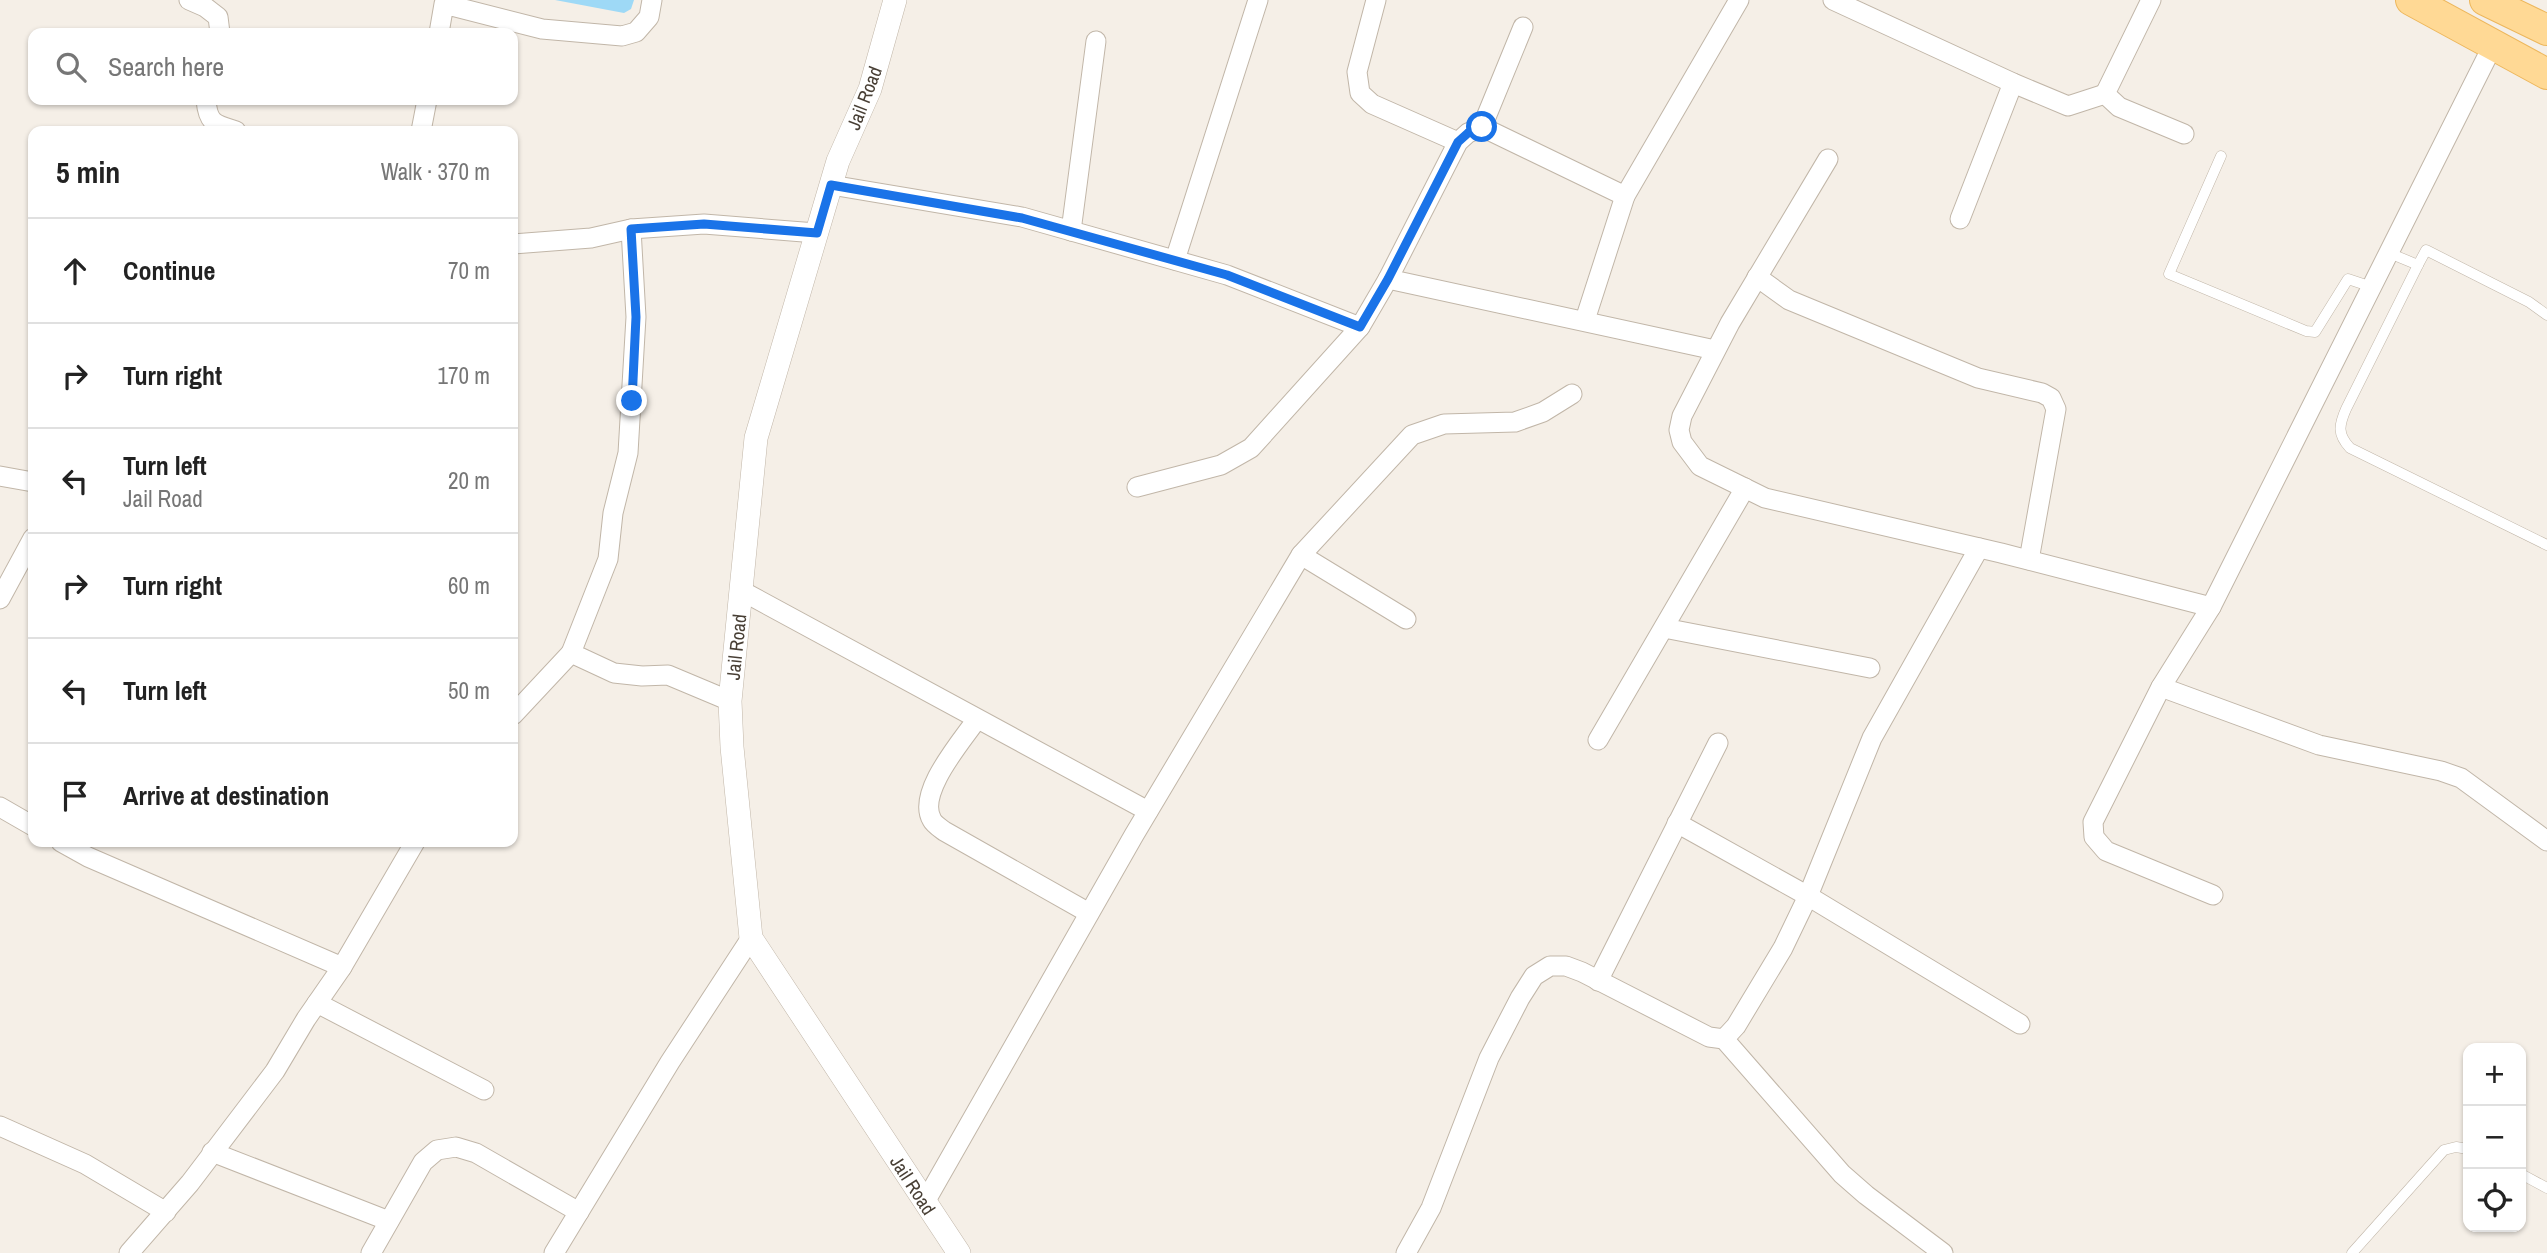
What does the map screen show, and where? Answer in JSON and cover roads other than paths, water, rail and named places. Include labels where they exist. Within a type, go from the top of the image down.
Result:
[{"type":"main road","points":[[2411,0],[2547,75]]},
{"type":"main road","points":[[2486,0],[2547,30]]},
{"type":"street","points":[[189,0],[218,17],[219,28]]},
{"type":"street","points":[[440,28],[444,4],[542,29],[622,36],[636,32],[649,17],[652,0]]},
{"type":"street","name":"Jail Road","points":[[895,0],[870,89],[838,161],[756,438],[730,701],[732,747],[751,938],[958,1253]]},
{"type":"street","points":[[1175,260],[1258,0]]},
{"type":"street","points":[[1376,0],[1357,72],[1360,93],[1372,103],[1458,142]]},
{"type":"street","points":[[1585,320],[1625,196],[1739,0]]},
{"type":"street","points":[[1833,0],[2068,106],[2105,94],[2151,0]]},
{"type":"street","points":[[1137,487],[1221,465],[1251,448],[1360,327],[1388,279],[1458,142],[1468,133],[1482,127],[1523,27]]},
{"type":"street","points":[[1070,231],[1096,41]]},
{"type":"street","points":[[2213,895],[2106,851],[2094,837],[2093,822],[2161,687],[2211,607],[2493,45]]},
{"type":"street","points":[[1960,219],[2012,83]]},
{"type":"street","points":[[2105,94],[2119,107],[2184,134]]},
{"type":"street","points":[[207,105],[208,116],[221,126]]},
{"type":"street","points":[[422,126],[426,105]]},
{"type":"street","points":[[1482,127],[1625,196]]},
{"type":"street","points":[[1828,159],[1715,350],[1682,416],[1679,430],[1682,442],[1700,466],[1765,498],[2029,560],[2211,607]]},
{"type":"street","points":[[831,185],[1022,218],[1227,275],[1360,327]]},
{"type":"street","points":[[518,244],[591,238],[631,229],[704,224],[817,233]]},
{"type":"street","points":[[518,709],[571,653],[608,559],[613,513],[628,453],[636,317],[631,229]]},
{"type":"street","points":[[1757,277],[1802,306],[1978,378],[2042,393],[2051,398],[2056,409],[2029,560]]},
{"type":"street","points":[[1388,279],[1715,350]]},
{"type":"street","points":[[925,1202],[1148,811],[1301,555],[1412,435],[1444,424],[1515,422],[1543,412],[1572,394]]},
{"type":"street","points":[[0,476],[28,481]]},
{"type":"street","points":[[1598,740],[1745,488]]},
{"type":"street","points":[[0,599],[28,547]]},
{"type":"street","points":[[1724,1039],[1736,1026],[1763,981],[1808,896],[1872,738],[1979,548]]},
{"type":"street","points":[[1301,555],[1406,619]]},
{"type":"street","points":[[742,591],[1148,811]]},
{"type":"street","points":[[1664,628],[1870,668]]},
{"type":"street","points":[[571,653],[614,673],[668,675],[730,701]]},
{"type":"street","points":[[2161,687],[2319,745],[2441,771],[2461,778],[2547,841]]},
{"type":"street","points":[[977,719],[933,783],[929,808],[932,820],[944,831],[1089,913]]},
{"type":"street","points":[[1598,981],[1718,743]]},
{"type":"street","points":[[0,807],[28,823]]},
{"type":"street","points":[[1677,823],[1808,896],[2020,1024]]},
{"type":"street","points":[[70,847],[342,967]]},
{"type":"street","points":[[129,1253],[166,1212],[275,1071],[342,967],[412,847]]},
{"type":"street","points":[[554,1253],[670,1062],[751,938]]},
{"type":"street","points":[[1406,1253],[1431,1208],[1489,1058],[1534,976],[1550,966],[1566,966],[1697,1032],[1724,1039],[1842,1174],[1943,1253]]},
{"type":"street","points":[[317,1003],[484,1090]]},
{"type":"street","points":[[0,1126],[85,1164],[166,1212]]},
{"type":"street","points":[[371,1253],[423,1162],[437,1150],[456,1147],[476,1153],[579,1212]]},
{"type":"street","points":[[212,1152],[389,1221]]},
{"type":"lane","points":[[2221,156],[2169,274],[2306,331],[2315,332],[2348,279],[2372,287]]},
{"type":"lane","points":[[2546,541],[2350,448],[2342,439],[2339,426],[2426,250],[2529,302],[2547,315]]},
{"type":"lane","points":[[2389,253],[2418,265]]},
{"type":"lane","points":[[2352,1253],[2444,1150],[2463,1148]]},
{"type":"lane","points":[[2526,1177],[2547,1188]]},
{"type":"water","points":[[555,0],[634,0],[631,9],[624,13]]}]
